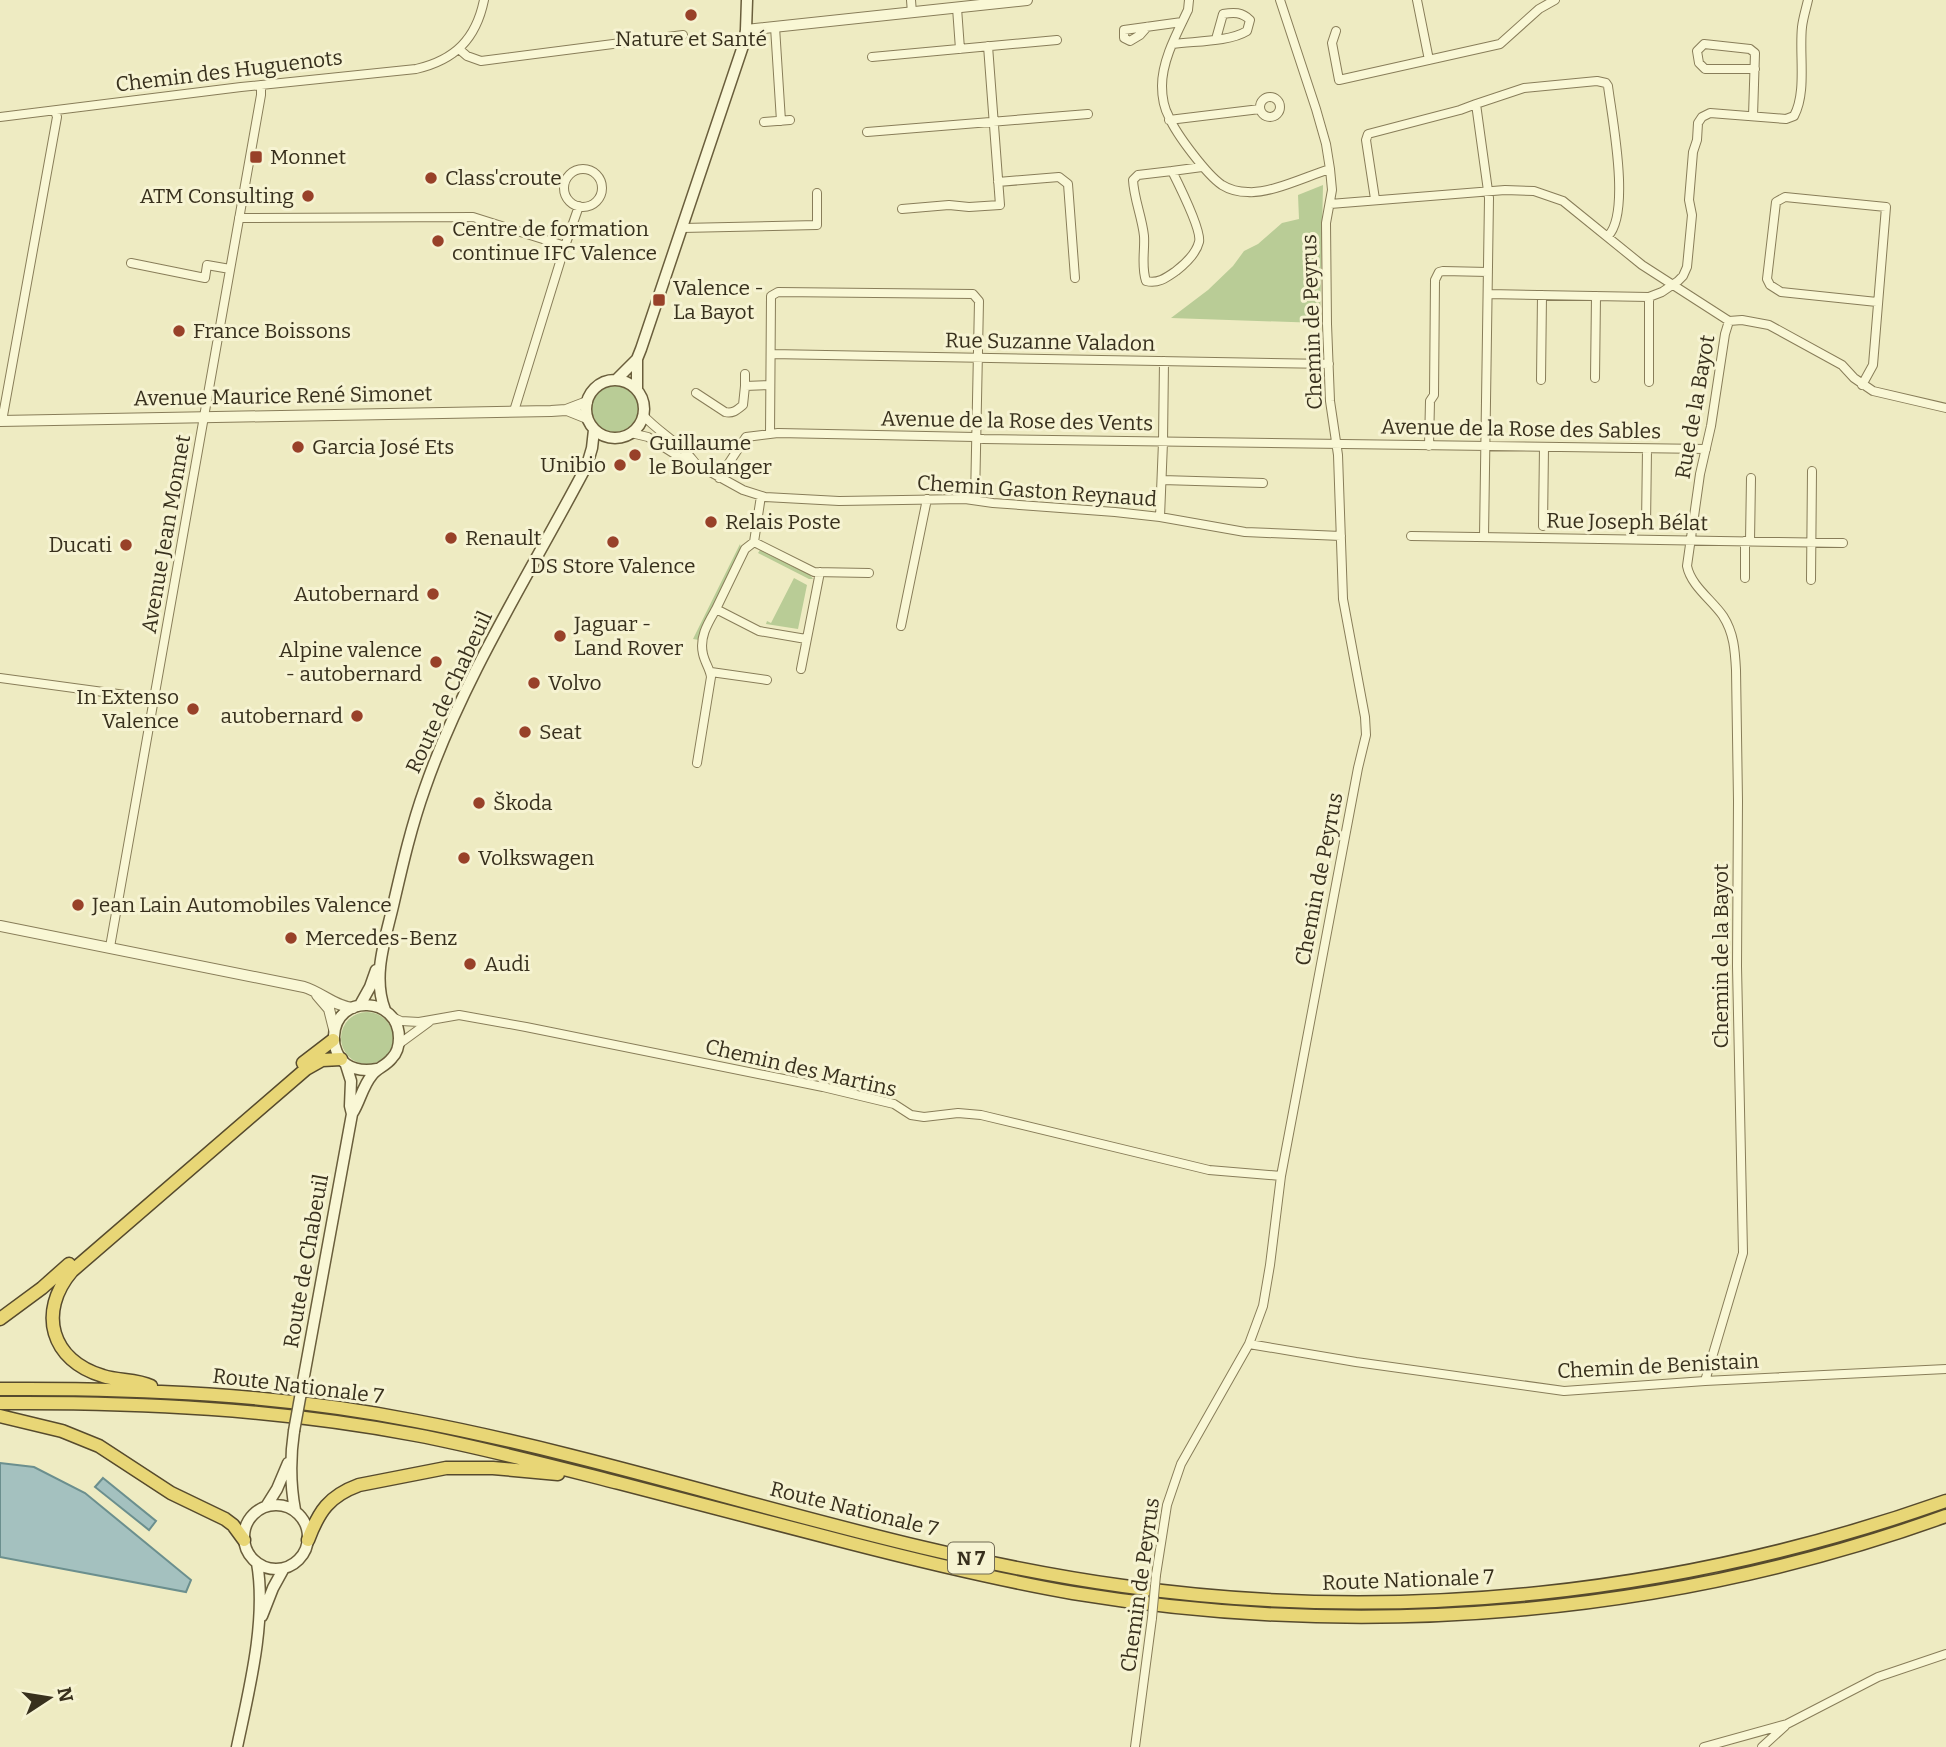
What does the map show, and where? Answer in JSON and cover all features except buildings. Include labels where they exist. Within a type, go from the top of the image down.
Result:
[{"type":"highway","points":[[0,1320],[42,1288],[334,1034]]},
{"type":"highway","points":[[160,1391],[146,1383],[101,1376],[70,1358],[57,1340],[53,1327],[52,1312],[57,1292],[72,1271],[306,1069],[322,1060],[344,1062]]},
{"type":"highway","name":"Route Nationale 7","points":[[0,1389],[160,1391],[271,1399],[369,1412],[544,1450],[911,1544],[1022,1569],[1125,1587],[1241,1599],[1422,1602],[1589,1588],[1777,1552],[1845,1534],[1946,1501]]},
{"type":"highway","name":"Route Nationale 7","points":[[0,1403],[182,1406],[318,1419],[452,1443],[912,1559],[1020,1583],[1125,1601],[1254,1614],[1324,1617],[1470,1614],[1548,1607],[1658,1592],[1787,1564],[1946,1516]]},
{"type":"highway","points":[[0,1416],[62,1431],[99,1446],[171,1493],[229,1521],[244,1540]]},
{"type":"highway","points":[[308,1540],[318,1516],[334,1498],[349,1488],[375,1481],[446,1468],[493,1468],[602,1479]]},
{"type":"main road","points":[[637,390],[637,359],[659,300],[746,30],[747,0]]},
{"type":"main road","points":[[616,380],[637,359]]},
{"type":"main road","points":[[616,380],[637,390],[641,397],[643,415],[637,428],[625,436],[611,438],[594,430],[587,418],[587,402],[593,390],[604,382],[616,380]]},
{"type":"main road","name":"Route de Chabeuil","points":[[587,465],[594,430]]},
{"type":"main road","name":"Route de Chabeuil","points":[[383,951],[411,833],[425,788],[449,730],[505,617],[587,465],[611,438]]},
{"type":"main road","points":[[352,1114],[351,1081],[344,1062],[335,1050],[334,1034],[339,1019],[356,1007],[370,987],[383,951]]},
{"type":"main road","points":[[352,1114],[368,1081],[377,1069],[391,1060],[399,1044],[397,1026],[381,999],[379,983],[383,951]]},
{"type":"main road","points":[[356,1007],[377,1006],[389,1014]]},
{"type":"main road","points":[[344,1062],[356,1069],[377,1069]]},
{"type":"main road","name":"Route de Chabeuil","points":[[290,1457],[352,1114]]},
{"type":"main road","points":[[267,1505],[277,1489],[290,1457]]},
{"type":"main road","points":[[237,1747],[260,1623],[284,1568],[300,1558],[308,1540],[305,1523],[295,1510],[291,1490],[290,1457]]},
{"type":"main road","points":[[284,1568],[270,1568],[257,1563],[250,1556],[244,1532],[249,1518],[260,1508],[282,1505],[295,1510]]},
{"type":"main road","points":[[257,1563],[260,1579],[260,1623]]},
{"type":"street","name":"Chemin des Huguenots","points":[[0,117],[433,65],[459,49],[472,34],[480,18],[484,0]]},
{"type":"street","points":[[911,0],[912,13]]},
{"type":"street","points":[[746,30],[1027,0]]},
{"type":"street","points":[[1189,0],[1188,10],[1163,70],[1162,87],[1169,120],[1202,167],[1235,191],[1251,193],[1330,169]]},
{"type":"street","name":"Chemin de Peyrus","points":[[1135,1747],[1167,1505],[1192,1441],[1249,1344],[1263,1306],[1281,1176],[1366,735],[1343,599],[1336,445],[1328,364],[1326,223],[1332,190],[1330,169],[1326,144],[1280,0]]},
{"type":"street","points":[[1418,0],[1429,60]]},
{"type":"street","points":[[1336,32],[1332,43],[1339,80],[1500,44],[1539,9],[1555,0]]},
{"type":"street","points":[[1488,294],[1649,297],[1683,276],[1688,258],[1692,215],[1689,200],[1698,123],[1710,113],[1786,119],[1794,116],[1798,108],[1802,29],[1808,0]]},
{"type":"street","points":[[957,8],[960,49]]},
{"type":"street","points":[[1173,44],[1216,39],[1239,36],[1247,31],[1250,20],[1244,14],[1223,14],[1216,39]]},
{"type":"street","points":[[1147,27],[1182,22]]},
{"type":"street","points":[[764,122],[786,120],[775,27]]},
{"type":"street","points":[[459,49],[467,56],[481,61],[683,35]]},
{"type":"street","points":[[872,57],[1057,40]]},
{"type":"street","points":[[1753,116],[1755,69],[1755,53],[1750,49],[1704,44],[1698,51],[1699,63],[1706,69],[1755,69]]},
{"type":"street","points":[[902,209],[948,205],[1000,205],[988,47]]},
{"type":"street","points":[[1374,200],[1366,140],[1368,134],[1460,110],[1524,88],[1597,80],[1608,86],[1620,173],[1615,227],[1608,236]]},
{"type":"street","name":"Avenue Jean Monnet","points":[[110,947],[205,417],[261,85]]},
{"type":"street","points":[[1476,104],[1489,191],[1483,537]]},
{"type":"street","points":[[1169,120],[1260,109]]},
{"type":"street","points":[[1,421],[57,117],[55,111]]},
{"type":"street","points":[[867,132],[1088,114]]},
{"type":"street","points":[[1172,171],[1185,197],[1200,241],[1187,262],[1164,279],[1153,283],[1146,281],[1144,274],[1144,237],[1133,180],[1138,176],[1172,171],[1202,167]]},
{"type":"street","points":[[590,171],[602,184],[600,197],[591,205],[579,206],[569,200],[566,183],[573,173],[590,171]]},
{"type":"street","points":[[998,182],[1059,177],[1068,184],[1075,278]]},
{"type":"street","points":[[1329,204],[1519,190],[1555,197],[1569,205],[1642,265],[1729,321],[1742,320],[1769,325],[1842,365],[1862,385],[1885,395],[1946,408]]},
{"type":"street","points":[[682,229],[817,225],[817,193]]},
{"type":"street","points":[[1862,385],[1873,365],[1886,207],[1785,197],[1779,199],[1774,206],[1768,279],[1770,285],[1781,292],[1877,302]]},
{"type":"street","points":[[514,411],[579,206]]},
{"type":"street","points":[[239,218],[473,217],[565,246]]},
{"type":"street","points":[[131,264],[205,278],[207,265],[230,269]]},
{"type":"street","points":[[1429,446],[1430,401],[1434,394],[1435,280],[1439,272],[1443,271],[1488,272]]},
{"type":"street","points":[[769,434],[771,296],[778,292],[973,294],[979,301],[975,500]]},
{"type":"street","points":[[1541,380],[1542,295]]},
{"type":"street","points":[[1595,378],[1596,296]]},
{"type":"street","points":[[1649,297],[1649,382]]},
{"type":"street","name":"Rue de la Bayot","points":[[1690,541],[1729,321]]},
{"type":"street","name":"Rue Suzanne Valadon","points":[[771,355],[1328,364]]},
{"type":"street","points":[[1160,517],[1164,361]]},
{"type":"street","points":[[696,393],[725,412],[738,410],[743,405],[745,374]]},
{"type":"street","points":[[745,386],[771,385]]},
{"type":"street","name":"Avenue Maurice René Simonet","points":[[1,421],[566,410],[587,402]]},
{"type":"street","name":"Avenue Maurice René Simonet","points":[[566,410],[587,418]]},
{"type":"street","name":"Chemin Gaston Reynaud","points":[[643,415],[659,432],[689,454],[696,464]]},
{"type":"street","name":"Chemin Gaston Reynaud","points":[[631,433],[648,437],[684,460],[743,490],[761,496],[839,501],[975,500],[1160,517],[1245,532],[1341,536]]},
{"type":"street","name":"Avenue de la Rose des Vents","points":[[719,478],[743,440],[769,434],[1336,445]]},
{"type":"street","name":"Avenue de la Rose des Sables","points":[[1336,445],[1706,449]]},
{"type":"street","points":[[1544,447],[1544,526]]},
{"type":"street","points":[[1646,526],[1647,449]]},
{"type":"street","points":[[1811,580],[1812,471]]},
{"type":"street","points":[[1745,578],[1751,478]]},
{"type":"street","points":[[1162,480],[1263,483]]},
{"type":"street","points":[[697,763],[711,672],[703,656],[705,630],[745,549],[754,542],[761,496]]},
{"type":"street","points":[[901,626],[927,499]]},
{"type":"street","name":"Rue Joseph Bélat","points":[[1411,536],[1843,543]]},
{"type":"street","name":"Chemin de la Bayot","points":[[1690,541],[1688,572],[1724,617],[1735,649],[1738,801],[1737,966],[1743,1253],[1705,1381]]},
{"type":"street","points":[[754,542],[814,572],[869,573]]},
{"type":"street","points":[[801,669],[820,572]]},
{"type":"street","points":[[716,608],[759,631],[806,639]]},
{"type":"street","points":[[711,672],[767,680]]},
{"type":"street","points":[[0,678],[155,699]]},
{"type":"street","points":[[0,926],[312,989],[344,1007],[356,1007]]},
{"type":"street","points":[[312,989],[329,1009],[334,1034]]},
{"type":"street","name":"Chemin des Martins","points":[[389,1014],[410,1022],[459,1015],[526,1027],[823,1087],[894,1104],[911,1115],[924,1117],[958,1112],[981,1115],[1209,1170],[1281,1176]]},
{"type":"street","points":[[399,1044],[435,1018]]},
{"type":"street","name":"Chemin de Benistain","points":[[1249,1344],[1564,1391],[1946,1369]]},
{"type":"street","points":[[1704,1747],[1787,1724],[1878,1676],[1946,1654]]},
{"type":"street","points":[[1762,1747],[1787,1724]]},
{"type":"green space","points":[[1323,185],[1320,323],[1171,318],[1208,290],[1244,251],[1258,244],[1282,223],[1299,219],[1298,195]]},
{"type":"green space","points":[[615,386],[632,392],[638,409],[632,426],[615,432],[598,426],[592,409],[598,392]]},
{"type":"green space","points":[[740,544],[741,548],[703,625],[699,640],[693,639]]},
{"type":"green space","points":[[760,550],[810,575],[813,579],[758,553]]},
{"type":"green space","points":[[794,578],[807,585],[798,629],[766,624],[767,621],[771,623]]},
{"type":"green space","points":[[367,1012],[377,1014],[385,1020],[391,1028],[391,1048],[385,1056],[377,1062],[367,1064],[357,1062],[349,1056],[343,1048],[341,1038],[343,1028],[349,1020],[357,1014]]},
{"type":"water","points":[[0,1463],[34,1467],[85,1493],[191,1580],[186,1592],[0,1557]]},
{"type":"water","points":[[103,1478],[156,1521],[149,1530],[95,1487]]},
{"type":"place","name":"Nature et Santé","points":[[691,15]]},
{"type":"place","name":"Monnet","points":[[256,157]]},
{"type":"place","name":"Class'croute","points":[[431,178]]},
{"type":"place","name":"ATM Consulting","points":[[308,196]]},
{"type":"place","name":"Centre de formation continue IFC Valence","points":[[438,241]]},
{"type":"place","name":"Valence - La Bayot","points":[[659,300]]},
{"type":"place","name":"France Boissons","points":[[179,331]]},
{"type":"place","name":"Garcia José Ets","points":[[298,447]]},
{"type":"place","name":"Guillaume le Boulanger","points":[[635,455]]},
{"type":"place","name":"Unibio","points":[[620,465]]},
{"type":"place","name":"Relais Poste","points":[[711,522]]},
{"type":"place","name":"Renault","points":[[451,538]]},
{"type":"place","name":"DS Store Valence","points":[[613,542]]},
{"type":"place","name":"Ducati","points":[[126,545]]},
{"type":"place","name":"Autobernard","points":[[433,594]]},
{"type":"place","name":"Jaguar - Land Rover","points":[[560,636]]},
{"type":"place","name":"Alpine valence - autobernard","points":[[436,662]]},
{"type":"place","name":"Volvo","points":[[534,683]]},
{"type":"place","name":"In Extenso Valence","points":[[193,709]]},
{"type":"place","name":"autobernard","points":[[357,716]]},
{"type":"place","name":"Seat","points":[[525,732]]},
{"type":"place","name":"Škoda","points":[[479,803]]},
{"type":"place","name":"Volkswagen","points":[[464,858]]},
{"type":"place","name":"Jean Lain Automobiles Valence","points":[[78,905]]},
{"type":"place","name":"Mercedes-Benz","points":[[291,938]]},
{"type":"place","name":"Audi","points":[[470,964]]}]
